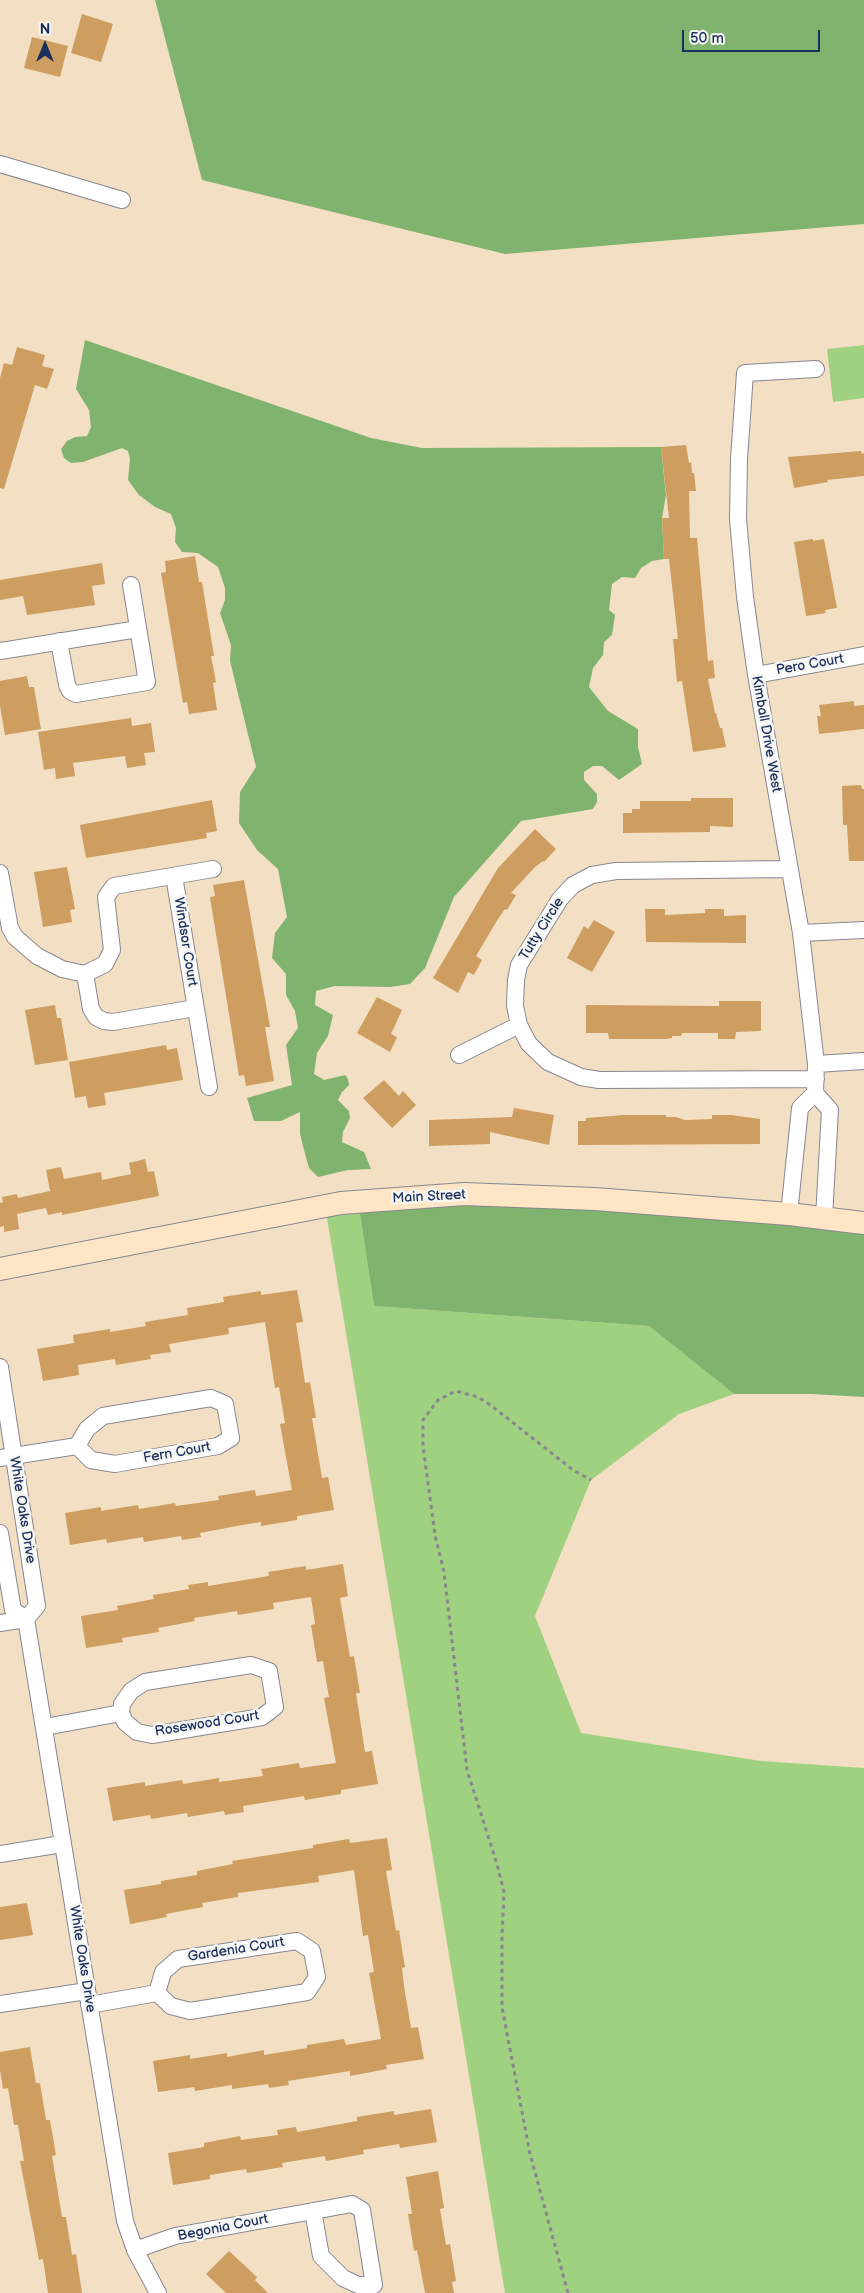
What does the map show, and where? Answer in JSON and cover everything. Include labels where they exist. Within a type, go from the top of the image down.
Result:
[{"type":"main road","name":"Main Street","points":[[0,1269],[358,1201],[473,1195],[595,1199],[789,1214],[864,1223]]},
{"type":"street","points":[[0,164],[122,200]]},
{"type":"street","name":"Kimball Drive West","points":[[816,368],[745,374],[739,458],[738,519],[740,559],[756,674],[801,933],[816,1079]]},
{"type":"street","points":[[59,641],[67,685],[70,691],[76,694],[146,682],[131,585]]},
{"type":"street","points":[[0,651],[138,629]]},
{"type":"street","name":"Pero Court","points":[[756,674],[864,655]]},
{"type":"street","points":[[0,873],[10,928],[15,937],[37,956],[62,970],[85,974],[105,964],[112,950],[106,906],[109,890],[114,886],[213,869]]},
{"type":"street","name":"Tutty Circle","points":[[789,869],[616,871],[592,875],[573,885],[560,899],[519,966],[516,980],[515,1006],[519,1024],[529,1044],[548,1062],[581,1078],[599,1080],[816,1079],[864,1061]]},
{"type":"street","name":"Windsor Court","points":[[174,876],[209,1087]]},
{"type":"street","points":[[801,933],[864,930]]},
{"type":"street","points":[[85,974],[91,1009],[96,1017],[104,1022],[195,1008]]},
{"type":"street","points":[[459,1056],[519,1024]]},
{"type":"street","points":[[789,1214],[800,1108],[816,1079]]},
{"type":"street","points":[[816,1079],[830,1110],[824,1218]]},
{"type":"street","name":"White Oaks Drive","points":[[0,1367],[7,1457],[37,1606],[26,1619]]},
{"type":"street","name":"Fern Court","points":[[211,1398],[225,1404],[231,1438],[218,1446],[115,1464],[91,1460],[77,1446],[87,1429],[103,1416],[211,1398]]},
{"type":"street","points":[[7,1457],[77,1446]]},
{"type":"street","name":"White Oaks Drive","points":[[0,1534],[13,1610],[26,1619],[125,2221],[135,2250],[158,2293]]},
{"type":"street","points":[[0,1623],[26,1619]]},
{"type":"street","name":"Rosewood Court","points":[[251,1665],[269,1671],[275,1706],[262,1717],[152,1735],[137,1732],[125,1722],[121,1713],[122,1704],[131,1691],[145,1682],[251,1665]]},
{"type":"street","points":[[45,1727],[121,1713]]},
{"type":"street","points":[[0,1854],[62,1844]]},
{"type":"street","name":"Gardenia Court","points":[[297,1941],[312,1951],[317,1977],[307,1992],[190,2011],[171,2006],[157,1993],[163,1972],[178,1959],[297,1941]]},
{"type":"street","points":[[0,2004],[157,1993]]},
{"type":"street","name":"Begonia Court","points":[[135,2250],[174,2236],[313,2211],[352,2204],[362,2210],[374,2284],[358,2284],[343,2278],[321,2256],[313,2211]]},
{"type":"path","points":[[568,2293],[530,2154],[502,2007],[504,1892],[498,1864],[467,1770],[444,1572],[435,1535],[423,1446],[423,1420],[438,1400],[456,1391],[478,1397],[494,1407],[573,1470],[591,1480]]},
{"type":"green space","points":[[155,0],[864,0],[864,224],[505,254],[202,180]]},
{"type":"green space","points":[[85,340],[371,438],[422,448],[661,447],[666,495],[662,518],[664,559],[652,561],[641,568],[635,578],[622,577],[612,584],[609,610],[615,615],[612,635],[604,642],[603,655],[593,668],[589,687],[608,711],[638,729],[638,747],[642,764],[619,780],[602,766],[593,766],[584,772],[584,780],[597,794],[597,802],[593,809],[521,821],[454,897],[425,968],[410,984],[390,987],[335,986],[316,991],[315,1005],[333,1015],[328,1036],[317,1053],[314,1074],[324,1080],[345,1075],[348,1079],[349,1085],[342,1092],[338,1100],[349,1111],[350,1118],[343,1132],[342,1142],[364,1152],[371,1169],[348,1170],[318,1177],[309,1168],[304,1150],[300,1134],[300,1112],[281,1121],[254,1121],[247,1098],[292,1085],[286,1045],[298,1028],[295,1011],[286,995],[286,974],[272,958],[275,933],[287,917],[278,869],[257,850],[239,823],[240,792],[256,767],[230,661],[231,645],[220,613],[225,600],[225,588],[218,567],[198,553],[182,552],[175,542],[176,528],[171,514],[155,507],[139,495],[128,480],[130,459],[128,451],[122,448],[83,462],[71,463],[64,458],[61,449],[67,441],[75,437],[87,436],[91,427],[89,410],[76,389]]},
{"type":"green space","points":[[864,345],[864,398],[833,402],[827,349]]},
{"type":"green space","points":[[464,1194],[864,1223],[864,1397],[812,1394],[734,1394],[649,1326],[374,1306],[358,1201]]},
{"type":"green space","points":[[358,1201],[374,1306],[649,1326],[734,1394],[679,1414],[591,1480],[535,1616],[581,1733],[761,1761],[864,1768],[864,2293],[505,2293],[325,1206]]},
{"type":"building","points":[[82,14],[113,24],[101,62],[71,53]]},
{"type":"building","points":[[32,37],[68,46],[60,77],[24,68]]},
{"type":"building","points":[[17,347],[45,355],[42,366],[54,369],[47,389],[35,385],[4,489],[0,488],[0,378],[4,363],[12,365]]},
{"type":"building","points":[[686,445],[689,463],[691,462],[692,473],[694,473],[696,491],[689,491],[690,538],[697,538],[708,661],[713,660],[715,678],[708,679],[715,713],[720,728],[722,728],[726,747],[693,752],[682,681],[677,682],[673,639],[678,639],[669,559],[664,559],[662,518],[669,518],[661,447]]},
{"type":"building","points":[[861,451],[862,454],[864,453],[864,476],[827,480],[828,482],[794,488],[788,457]]},
{"type":"building","points":[[813,539],[813,541],[824,539],[837,608],[825,610],[826,613],[806,616],[794,542]]},
{"type":"building","points":[[195,556],[199,582],[202,582],[214,656],[211,656],[216,682],[213,683],[217,710],[189,714],[187,702],[183,703],[161,573],[166,572],[165,561]]},
{"type":"building","points":[[102,563],[105,584],[92,586],[95,605],[27,615],[23,596],[0,600],[0,580]]},
{"type":"building","points":[[27,676],[29,687],[34,687],[41,729],[5,735],[0,706],[0,681]]},
{"type":"building","points":[[854,701],[854,706],[864,705],[864,729],[819,734],[817,716],[821,716],[819,705]]},
{"type":"building","points":[[131,718],[132,726],[151,723],[155,752],[144,753],[146,765],[127,768],[125,756],[73,763],[75,776],[56,779],[55,768],[44,770],[38,732]]},
{"type":"building","points":[[861,785],[862,789],[864,789],[864,861],[849,861],[847,825],[843,825],[842,786]]},
{"type":"building","points":[[691,798],[733,798],[733,827],[710,826],[710,832],[623,833],[623,813],[632,813],[632,809],[640,809],[640,801],[691,801]]},
{"type":"building","points":[[212,800],[217,831],[206,833],[207,838],[86,858],[80,825]]},
{"type":"building","points":[[535,829],[556,849],[544,862],[535,867],[511,893],[516,895],[507,910],[505,909],[498,919],[476,956],[482,960],[474,975],[468,972],[458,993],[433,978],[498,868]]},
{"type":"building","points":[[67,867],[75,909],[70,910],[72,922],[43,927],[34,872]]},
{"type":"building","points":[[244,880],[270,1027],[265,1027],[274,1081],[246,1086],[244,1075],[239,1076],[210,897],[215,896],[213,885]]},
{"type":"building","points":[[645,909],[665,909],[665,915],[705,913],[705,909],[724,909],[724,916],[746,915],[746,943],[646,942]]},
{"type":"building","points":[[594,920],[615,932],[592,972],[567,958],[584,926],[588,929]]},
{"type":"building","points":[[377,997],[402,1010],[391,1034],[397,1037],[390,1052],[357,1033]]},
{"type":"building","points":[[719,1001],[761,1001],[761,1031],[736,1032],[735,1039],[718,1039],[718,1033],[682,1033],[681,1036],[672,1036],[672,1038],[665,1039],[609,1039],[608,1033],[586,1033],[586,1005],[719,1006]]},
{"type":"building","points":[[55,1005],[57,1018],[61,1018],[68,1060],[35,1065],[25,1010]]},
{"type":"building","points":[[166,1045],[167,1050],[177,1048],[183,1080],[104,1093],[106,1105],[88,1108],[86,1096],[75,1098],[69,1062]]},
{"type":"building","points":[[384,1080],[399,1096],[403,1091],[416,1105],[392,1128],[363,1098]]},
{"type":"building","points":[[514,1108],[554,1115],[549,1145],[490,1132],[490,1144],[429,1146],[429,1120],[512,1117]]},
{"type":"building","points":[[624,1115],[666,1115],[666,1117],[676,1117],[685,1120],[712,1119],[712,1115],[731,1115],[760,1119],[760,1144],[578,1145],[578,1121],[586,1121],[586,1118]]},
{"type":"building","points":[[145,1159],[148,1172],[154,1171],[159,1196],[62,1215],[62,1212],[48,1215],[46,1208],[17,1214],[19,1229],[4,1232],[4,1226],[0,1227],[0,1203],[3,1202],[2,1197],[17,1194],[18,1198],[50,1191],[46,1170],[61,1167],[64,1179],[101,1172],[102,1180],[131,1174],[129,1163]]},
{"type":"building","points":[[297,1290],[303,1322],[296,1323],[305,1383],[310,1382],[316,1418],[312,1418],[322,1478],[328,1477],[334,1510],[297,1516],[297,1520],[261,1526],[261,1522],[200,1533],[201,1537],[182,1540],[181,1536],[144,1542],[143,1537],[107,1543],[106,1539],[70,1545],[65,1513],[101,1507],[101,1511],[138,1505],[139,1509],[175,1503],[176,1506],[219,1500],[218,1496],[255,1490],[256,1496],[292,1490],[280,1424],[285,1423],[279,1387],[275,1388],[265,1322],[228,1328],[229,1334],[169,1344],[171,1352],[150,1355],[151,1359],[116,1365],[115,1359],[78,1365],[79,1375],[43,1381],[37,1349],[74,1343],[73,1335],[110,1329],[110,1332],[146,1326],[145,1322],[188,1315],[187,1308],[224,1302],[223,1297],[261,1291],[261,1295]]},
{"type":"building","points":[[343,1564],[348,1596],[340,1598],[350,1657],[354,1656],[360,1693],[356,1693],[365,1752],[372,1751],[378,1784],[341,1790],[341,1794],[305,1800],[304,1796],[243,1806],[244,1812],[225,1815],[224,1811],[188,1817],[187,1813],[151,1819],[150,1815],[113,1821],[107,1788],[145,1782],[145,1786],[182,1780],[183,1784],[219,1778],[219,1782],[263,1776],[261,1769],[299,1763],[300,1768],[336,1763],[324,1698],[329,1697],[323,1661],[317,1662],[311,1625],[315,1624],[311,1597],[273,1603],[274,1609],[238,1615],[237,1611],[194,1618],[195,1621],[158,1628],[159,1632],[122,1638],[123,1642],[86,1648],[81,1616],[118,1610],[117,1606],[154,1599],[153,1595],[189,1589],[188,1585],[208,1582],[208,1586],[269,1576],[268,1572],[306,1566],[306,1570]]},
{"type":"building","points":[[387,1838],[392,1870],[386,1871],[396,1931],[399,1930],[405,1967],[402,1968],[411,2028],[418,2027],[424,2059],[386,2065],[387,2069],[350,2076],[350,2071],[288,2081],[289,2085],[269,2088],[268,2084],[232,2089],[232,2085],[195,2091],[194,2087],[158,2092],[153,2061],[190,2055],[190,2059],[227,2053],[227,2057],[264,2050],[264,2055],[307,2048],[307,2045],[344,2039],[346,2045],[381,2039],[369,1973],[374,1972],[368,1935],[363,1936],[354,1870],[318,1876],[319,1882],[238,1893],[238,1897],[202,1903],[203,1907],[166,1914],[167,1917],[130,1924],[124,1890],[161,1884],[161,1881],[197,1875],[197,1871],[233,1864],[232,1861],[313,1848],[313,1845],[349,1839],[350,1843]]},
{"type":"building","points":[[27,1903],[33,1935],[0,1940],[0,1907]]},
{"type":"building","points":[[30,2047],[36,2083],[40,2083],[46,2120],[50,2120],[56,2155],[52,2156],[62,2217],[66,2217],[72,2255],[76,2254],[82,2293],[48,2293],[43,2259],[39,2260],[20,2161],[24,2161],[18,2125],[14,2125],[8,2088],[3,2089],[0,2070],[0,2052]]},
{"type":"building","points":[[431,2109],[437,2142],[400,2148],[399,2144],[363,2150],[364,2154],[326,2161],[325,2156],[282,2163],[283,2167],[247,2173],[246,2169],[210,2175],[210,2179],[173,2185],[168,2153],[204,2147],[204,2143],[240,2136],[241,2140],[278,2135],[277,2130],[296,2127],[297,2132],[357,2121],[357,2117],[394,2111],[394,2115]]},
{"type":"building","points":[[438,2171],[444,2208],[440,2209],[446,2245],[450,2244],[456,2281],[452,2282],[454,2293],[425,2293],[417,2250],[414,2251],[408,2214],[412,2214],[406,2177]]},
{"type":"building","points":[[229,2251],[257,2277],[255,2280],[268,2293],[226,2293],[206,2274]]}]
